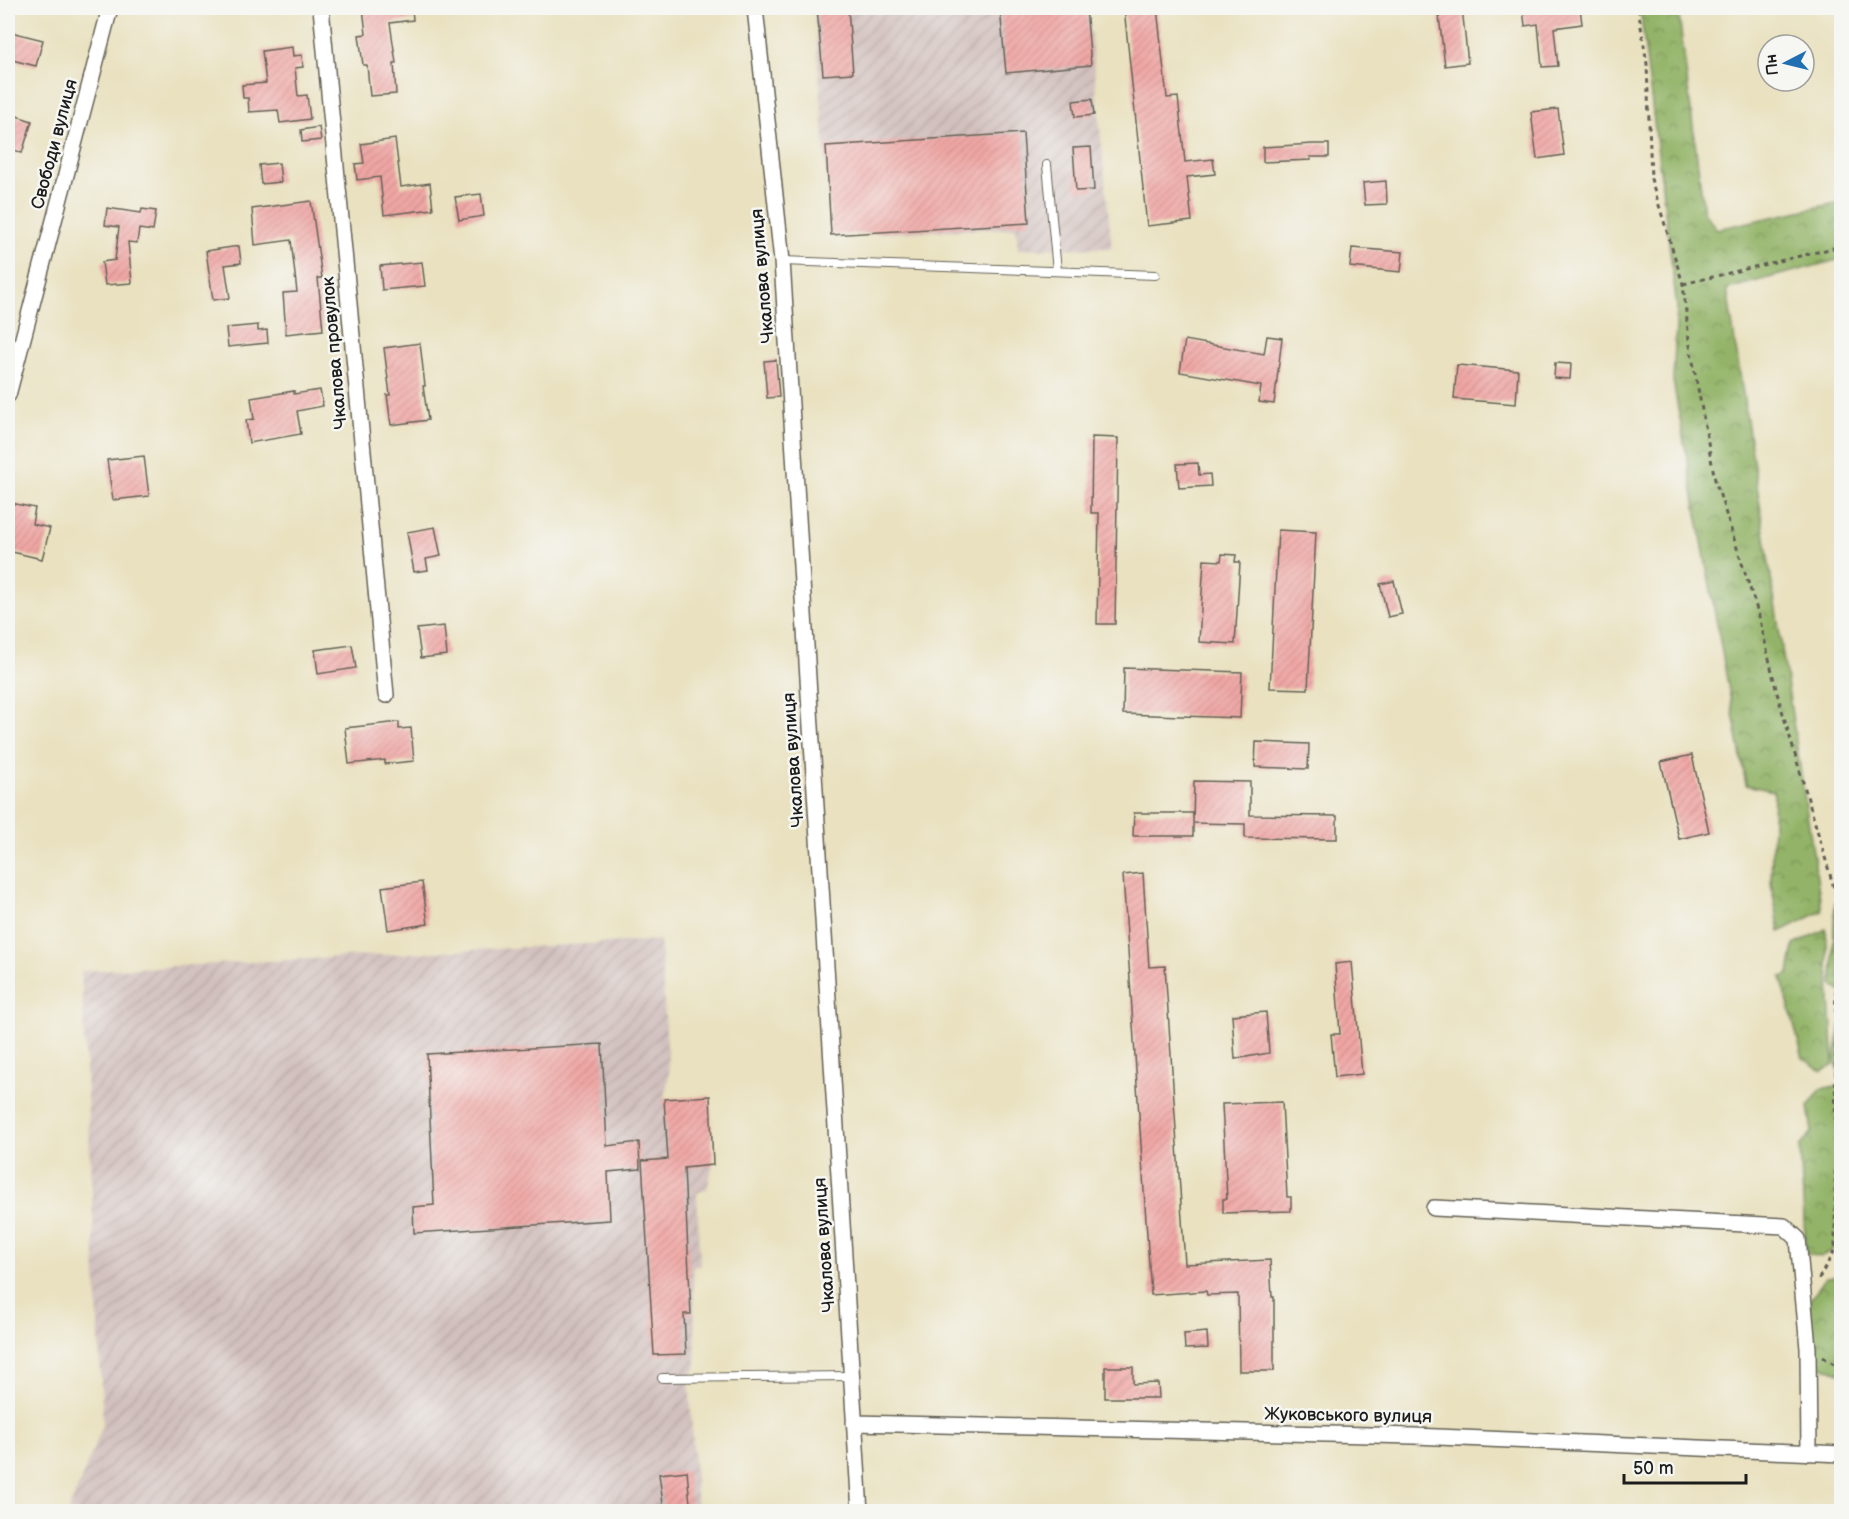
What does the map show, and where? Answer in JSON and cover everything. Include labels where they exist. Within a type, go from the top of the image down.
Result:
[{"type":"street","name":"Свободи вулиця","points":[[8,396],[110,8]]},
{"type":"street","name":"Чкалова провулок","points":[[321,8],[386,695]]},
{"type":"street","name":"Чкалова вулиця","points":[[755,8],[782,261],[860,1512]]},
{"type":"street","points":[[1434,1208],[1784,1226],[1798,1239],[1805,1303],[1809,1453]]},
{"type":"street","name":"Жуковського вулиця","points":[[854,1423],[1414,1436],[1842,1454]]},
{"type":"lane","points":[[1047,165],[1057,271]]},
{"type":"lane","points":[[782,261],[1155,275]]},
{"type":"lane","points":[[662,1378],[851,1376]]},
{"type":"path","points":[[1638,8],[1647,64],[1651,179],[1683,284],[1689,340],[1715,480],[1759,616],[1777,693],[1836,895],[1835,1250],[1805,1303]]},
{"type":"path","points":[[1683,284],[1842,246]]},
{"type":"shaded area","points":[[814,8],[1088,8],[1112,248],[1018,249],[1016,228],[831,235]]},
{"type":"shaded area","points":[[660,940],[669,1075],[664,1099],[710,1096],[713,1165],[707,1189],[697,1193],[700,1265],[693,1267],[696,1367],[689,1378],[697,1511],[68,1512],[103,1425],[81,971]]},
{"type":"green space","points":[[1640,8],[1678,8],[1704,213],[1717,229],[1841,202],[1841,259],[1727,289],[1822,911],[1780,932],[1771,883],[1774,791],[1746,785],[1673,381],[1677,308]]},
{"type":"green space","points":[[1841,901],[1841,992],[1832,985],[1835,904]]},
{"type":"green space","points":[[1826,929],[1834,1065],[1822,1071],[1803,1058],[1781,977],[1789,974],[1794,945]]},
{"type":"green space","points":[[1841,1024],[1841,1082],[1835,1057]]},
{"type":"green space","points":[[1841,1085],[1841,1244],[1821,1257],[1806,1254],[1800,1147],[1812,1132],[1808,1107],[1821,1089]]},
{"type":"green space","points":[[1826,1277],[1841,1277],[1841,1374],[1813,1362],[1808,1303]]},
{"type":"building","points":[[363,8],[412,8],[413,20],[390,23],[396,63],[394,63],[396,94],[370,96],[367,65],[363,65],[359,35],[366,34]]},
{"type":"building","points":[[817,8],[848,8],[853,73],[823,75]]},
{"type":"building","points":[[1000,8],[1086,8],[1091,65],[1006,73]]},
{"type":"building","points":[[1124,8],[1157,8],[1167,98],[1178,97],[1185,162],[1213,159],[1215,174],[1187,177],[1192,221],[1147,226]]},
{"type":"building","points":[[1438,8],[1462,8],[1468,63],[1445,66]]},
{"type":"building","points":[[1523,8],[1580,8],[1582,24],[1554,28],[1558,66],[1542,67],[1538,24],[1525,26]]},
{"type":"building","points":[[11,32],[43,40],[36,66],[8,59]]},
{"type":"building","points":[[292,47],[293,56],[302,55],[303,67],[295,68],[298,96],[307,95],[310,119],[280,123],[278,110],[249,112],[248,98],[243,98],[242,85],[266,83],[262,51]]},
{"type":"building","points":[[1092,99],[1094,115],[1075,117],[1073,101]]},
{"type":"building","points":[[1558,109],[1564,155],[1537,159],[1531,112]]},
{"type":"building","points":[[8,113],[32,121],[22,153],[8,148]]},
{"type":"building","points":[[319,127],[321,140],[302,142],[301,130]]},
{"type":"building","points":[[1023,133],[1029,223],[831,235],[826,146]]},
{"type":"building","points":[[395,139],[401,187],[430,183],[433,209],[384,215],[380,177],[357,180],[355,164],[364,163],[361,144]]},
{"type":"building","points":[[1329,144],[1329,157],[1263,162],[1263,147]]},
{"type":"building","points":[[1091,147],[1094,190],[1076,191],[1073,148]]},
{"type":"building","points":[[279,163],[281,182],[261,184],[259,165]]},
{"type":"building","points":[[1386,181],[1387,204],[1365,205],[1363,183]]},
{"type":"building","points":[[481,194],[484,216],[459,220],[455,197]]},
{"type":"building","points":[[311,201],[322,278],[318,278],[323,330],[286,334],[283,293],[297,292],[291,240],[255,245],[252,209]]},
{"type":"building","points":[[107,208],[141,213],[142,209],[156,211],[153,231],[139,229],[137,243],[128,242],[132,283],[105,285],[102,262],[115,260],[119,227],[105,225]]},
{"type":"building","points":[[239,246],[241,263],[225,265],[230,298],[213,300],[206,251]]},
{"type":"building","points":[[1352,248],[1403,252],[1401,272],[1350,267]]},
{"type":"building","points":[[422,262],[425,286],[382,290],[380,266]]},
{"type":"building","points":[[258,325],[258,331],[267,330],[268,343],[228,347],[226,328]]},
{"type":"building","points":[[1267,336],[1282,338],[1274,404],[1259,402],[1261,386],[1180,372],[1185,340],[1264,354]]},
{"type":"building","points":[[420,343],[428,420],[391,425],[384,348]]},
{"type":"building","points":[[776,360],[779,397],[767,398],[764,361]]},
{"type":"building","points":[[1555,363],[1571,364],[1570,379],[1554,378]]},
{"type":"building","points":[[1457,365],[1518,370],[1516,404],[1454,399]]},
{"type":"building","points":[[320,390],[323,406],[297,411],[301,434],[249,443],[246,420],[254,419],[251,398],[294,391],[294,394]]},
{"type":"building","points":[[1092,437],[1118,438],[1115,624],[1097,624],[1099,513],[1091,513]]},
{"type":"building","points":[[144,456],[149,496],[113,500],[107,460]]},
{"type":"building","points":[[1198,463],[1199,475],[1210,474],[1211,486],[1179,488],[1177,464]]},
{"type":"building","points":[[11,503],[35,508],[32,524],[50,528],[42,559],[8,551],[8,517]]},
{"type":"building","points":[[435,527],[441,556],[426,559],[428,570],[414,572],[407,532]]},
{"type":"building","points":[[1278,530],[1316,532],[1308,689],[1270,688]]},
{"type":"building","points":[[1222,554],[1236,555],[1235,562],[1240,562],[1235,644],[1199,642],[1204,560],[1221,561]]},
{"type":"building","points":[[1394,581],[1402,614],[1388,617],[1380,584]]},
{"type":"building","points":[[444,626],[447,655],[421,658],[417,629]]},
{"type":"building","points":[[352,645],[356,668],[318,674],[315,650]]},
{"type":"building","points":[[1124,668],[1242,672],[1240,718],[1123,714]]},
{"type":"building","points":[[399,722],[399,729],[411,728],[414,761],[385,764],[385,760],[349,764],[345,728]]},
{"type":"building","points":[[1256,742],[1309,744],[1308,769],[1255,767]]},
{"type":"building","points":[[1692,755],[1709,832],[1679,839],[1661,762]]},
{"type":"building","points":[[1194,781],[1250,782],[1250,815],[1337,816],[1337,839],[1245,838],[1245,824],[1193,823]]},
{"type":"building","points":[[1134,813],[1193,813],[1193,836],[1133,836]]},
{"type":"building","points":[[1143,873],[1149,967],[1165,966],[1185,1264],[1270,1260],[1272,1297],[1274,1297],[1274,1371],[1239,1371],[1238,1294],[1207,1295],[1206,1291],[1151,1295],[1123,875]]},
{"type":"building","points":[[422,882],[428,924],[388,930],[382,887]]},
{"type":"building","points":[[1352,962],[1362,1074],[1335,1077],[1331,1034],[1340,1034],[1335,964]]},
{"type":"building","points":[[1266,1012],[1269,1053],[1235,1059],[1232,1015]]},
{"type":"building","points":[[602,1044],[607,1146],[639,1142],[640,1169],[608,1172],[610,1220],[414,1233],[413,1207],[434,1205],[427,1054]]},
{"type":"building","points":[[710,1096],[713,1165],[684,1168],[691,1314],[684,1314],[686,1354],[654,1355],[642,1161],[668,1159],[664,1099]]},
{"type":"building","points":[[1282,1102],[1287,1197],[1291,1197],[1291,1211],[1223,1213],[1223,1199],[1227,1199],[1222,1104]]},
{"type":"building","points":[[1207,1332],[1208,1348],[1185,1349],[1184,1334]]},
{"type":"building","points":[[1105,1367],[1133,1367],[1133,1384],[1158,1383],[1159,1398],[1105,1398]]},
{"type":"building","points":[[687,1471],[690,1504],[677,1505],[677,1509],[664,1511],[659,1474]]}]
